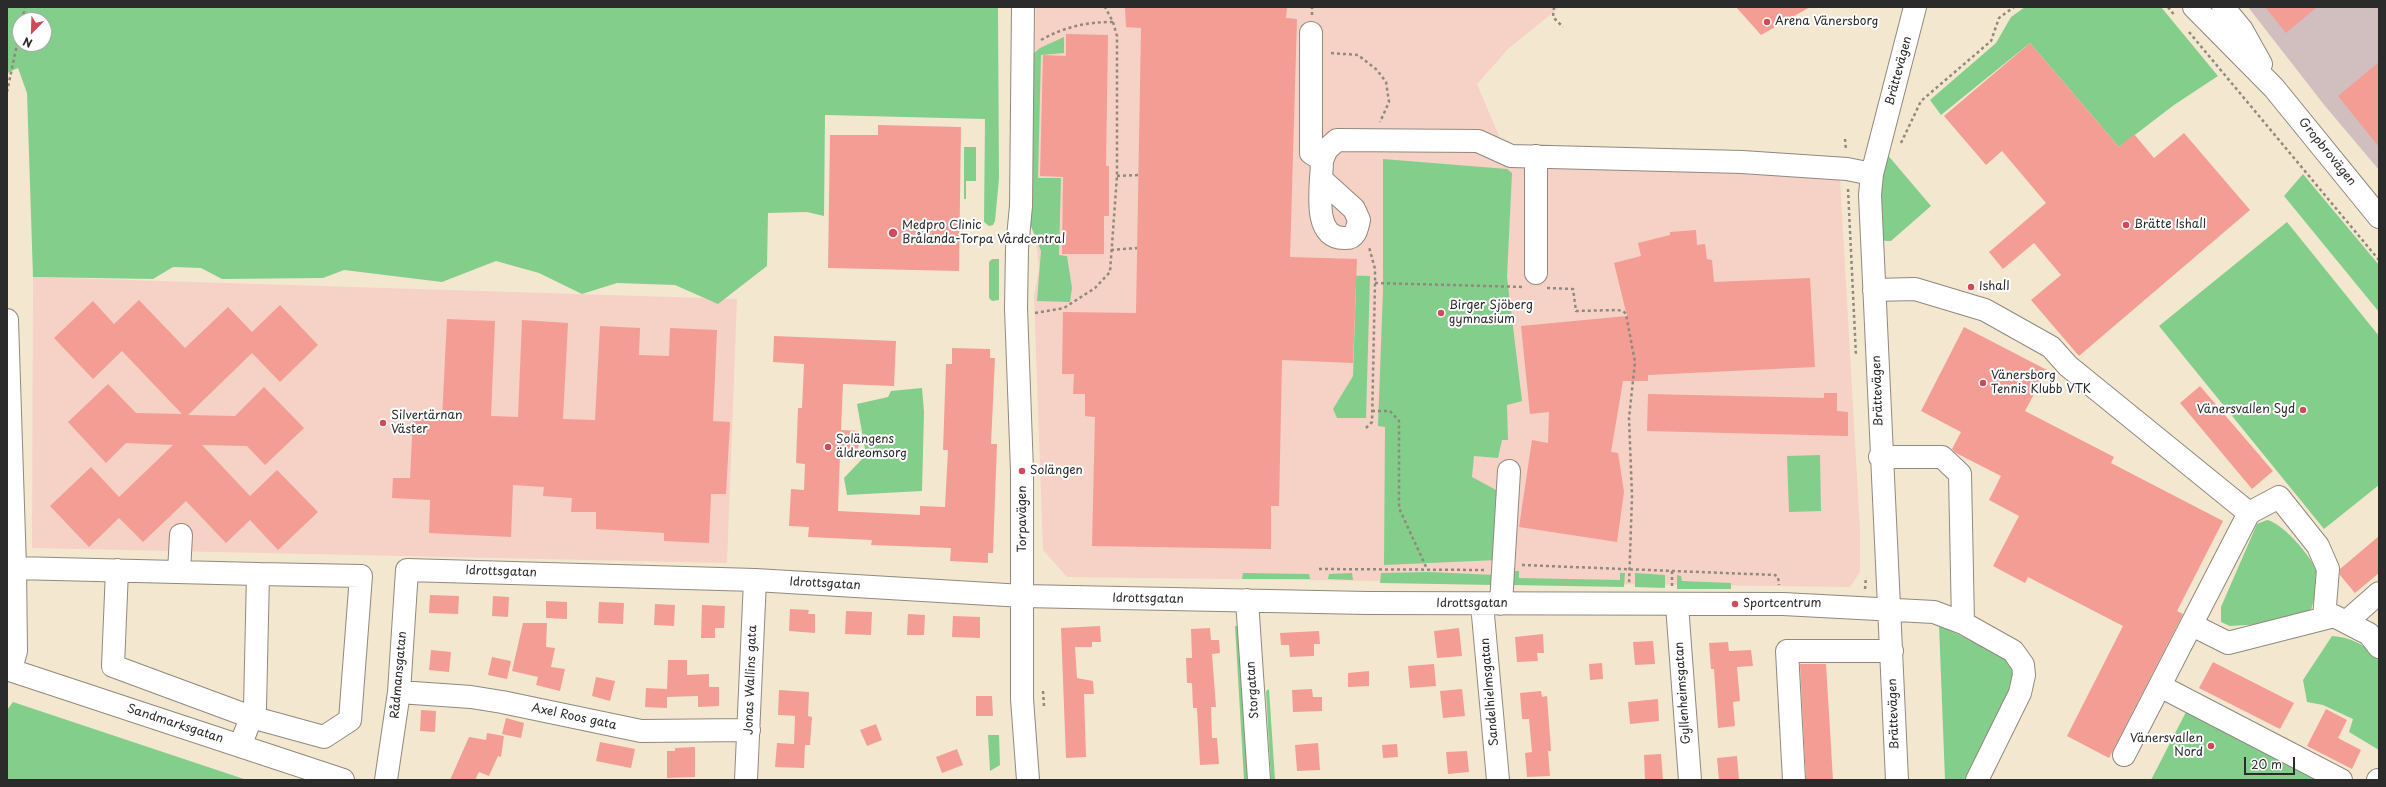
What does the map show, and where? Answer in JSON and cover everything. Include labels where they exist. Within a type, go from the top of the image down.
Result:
[{"type":"street","name":"Torpavägen","points":[[1023,7],[1021,48],[1021,206],[1016,258],[1016,310],[1022,471],[1022,699],[1028,780]]},
{"type":"street","name":"Brättevägen","points":[[1897,780],[1890,610],[1880,457],[1870,195],[1872,174],[1916,7]]},
{"type":"street","name":"Gropbrovägen","points":[[2223,7],[2242,30],[2274,88],[2379,217]]},
{"type":"street","name":"Gropbrovägen","points":[[2186,13],[2274,88]]},
{"type":"street","points":[[1311,43],[1311,153],[1322,170],[1354,209],[1359,220],[1356,232],[1349,238],[1337,238],[1328,234],[1322,223],[1322,170],[1326,149],[1338,140],[1478,140],[1511,156],[1742,162],[1847,169],[1872,174]]},
{"type":"street","points":[[1536,156],[1536,283]]},
{"type":"street","points":[[1874,290],[1915,289],[1985,310],[2051,347],[2068,366],[2249,513]]},
{"type":"street","points":[[7,320],[12,565],[16,651],[9,669]]},
{"type":"street","points":[[1880,457],[1942,457],[1960,474],[1963,623]]},
{"type":"street","name":"Sandelhielmsgatan","points":[[1498,780],[1491,604],[1502,571],[1509,472]]},
{"type":"street","points":[[2124,755],[2249,513],[2279,497],[2318,546],[2328,568],[2324,618]]},
{"type":"street","points":[[179,572],[181,535]]},
{"type":"street","points":[[12,565],[179,572],[361,576],[350,720],[324,737],[251,717],[113,666],[117,570]]},
{"type":"street","name":"Idrottsgatan","points":[[407,570],[755,580],[1023,596],[1491,604],[1783,604],[1934,612],[1963,623],[2013,651],[2023,665],[2024,675],[2020,693],[1977,780]]},
{"type":"street","name":"Rådmansgatan","points":[[386,780],[399,692],[407,570]]},
{"type":"street","points":[[240,746],[254,708],[258,574]]},
{"type":"street","name":"Jonas Wallins gata","points":[[746,780],[755,580]]},
{"type":"street","points":[[2346,622],[2379,593]]},
{"type":"street","name":"Storgatan","points":[[1247,600],[1259,780]]},
{"type":"street","name":"Gyllenheimsgatan","points":[[1677,605],[1690,780]]},
{"type":"street","points":[[2192,625],[2228,643],[2334,616],[2369,634],[2379,647]]},
{"type":"street","points":[[1794,780],[1787,651],[1892,651]]},
{"type":"street","name":"Sandmarksgatan","points":[[9,669],[343,780]]},
{"type":"street","points":[[2160,686],[2341,780]]},
{"type":"street","name":"Axel Roos gata","points":[[399,692],[471,697],[641,731],[749,730]]},
{"type":"path","points":[[1016,310],[1064,308],[1095,288],[1110,272],[1117,176],[1117,36],[1113,22],[1105,7]]},
{"type":"path","points":[[1554,7],[1553,17],[1563,27]]},
{"type":"path","points":[[1898,147],[1904,139],[1921,101],[1991,41],[1999,18],[2014,7]]},
{"type":"path","points":[[2168,7],[2186,13]]},
{"type":"path","points":[[1021,48],[1030,47],[1067,27],[1094,22],[1113,22]]},
{"type":"path","points":[[2188,31],[2379,260]]},
{"type":"path","points":[[1311,43],[1358,55],[1382,76],[1389,92],[1389,102],[1378,126],[1376,139]]},
{"type":"path","points":[[7,92],[15,52]]},
{"type":"path","points":[[1117,176],[1138,175]]},
{"type":"path","points":[[1356,232],[1369,247],[1375,269],[1372,422],[1366,428]]},
{"type":"path","points":[[1111,250],[1137,248]]},
{"type":"path","points":[[1375,283],[1536,283],[1573,289],[1576,311],[1617,310],[1623,311],[1626,314],[1635,362],[1630,418],[1632,496],[1629,592]]},
{"type":"path","points":[[1372,411],[1390,411],[1399,421],[1399,508],[1427,569]]},
{"type":"path","points":[[1319,569],[1502,571],[1512,565],[1630,568],[1775,575],[1778,577],[1779,589]]},
{"type":"path","points":[[1043,685],[1044,708]]},
{"type":"shaded area","name":"Birger Sjöberg gymnasium","points":[[1036,7],[1560,7],[1508,49],[1477,84],[1510,162],[1840,179],[1860,530],[1860,572],[1850,587],[1067,577],[1043,550],[1034,296],[1039,269],[1031,195]]},
{"type":"shaded area","points":[[2248,7],[2379,7],[2379,170],[2325,106]]},
{"type":"shaded area","name":"Silvertärnan Väster","points":[[33,277],[737,299],[727,563],[32,548]]},
{"type":"green space","points":[[7,7],[998,7],[999,179],[995,221],[993,225],[989,226],[984,222],[985,119],[825,115],[824,216],[807,212],[768,213],[767,266],[718,304],[675,285],[617,283],[582,294],[539,273],[496,261],[442,282],[344,270],[323,278],[222,279],[201,268],[173,267],[153,279],[33,277],[27,93],[18,68],[9,72],[7,75]]},
{"type":"green space","points":[[2025,7],[2161,7],[2218,76],[2174,105],[2119,147],[2030,43],[1941,115],[1930,100],[1996,43],[2011,17]]},
{"type":"green space","points":[[1064,37],[1064,53],[1041,55],[1038,178],[1061,178],[1059,255],[1067,256],[1072,288],[1070,302],[1037,301],[1041,251],[1028,219],[1027,59],[1040,48]]},
{"type":"green space","points":[[964,147],[976,147],[976,181],[966,181],[966,199],[964,199]]},
{"type":"green space","points":[[1886,153],[1931,206],[1891,241],[1885,241],[1881,236],[1878,185]]},
{"type":"green space","points":[[1383,159],[1507,169],[1512,173],[1507,277],[1522,401],[1507,405],[1508,440],[1502,440],[1498,458],[1474,456],[1472,477],[1496,490],[1498,560],[1384,565],[1385,427],[1378,426],[1383,290]]},
{"type":"green space","points":[[2303,174],[2379,265],[2379,312],[2284,196]]},
{"type":"green space","name":"Vänersvallen Syd","points":[[2287,222],[2379,336],[2379,485],[2324,529],[2159,326]]},
{"type":"green space","points":[[992,259],[999,259],[999,300],[992,301],[989,298],[989,262]]},
{"type":"green space","points":[[1335,275],[1370,276],[1366,418],[1337,418],[1333,409],[1353,376],[1356,286]]},
{"type":"green space","points":[[922,388],[924,412],[922,491],[847,495],[844,478],[866,455],[857,404],[888,397],[891,391]]},
{"type":"green space","points":[[1820,455],[1821,511],[1789,512],[1787,456]]},
{"type":"green space","points":[[2267,520],[2273,522],[2290,535],[2312,562],[2318,578],[2318,583],[2310,615],[2298,622],[2230,626],[2221,622],[2221,607],[2257,524]]},
{"type":"green space","points":[[1510,571],[1519,571],[1519,578],[1620,580],[1620,573],[1625,573],[1624,587],[1510,585]]},
{"type":"green space","points":[[1429,572],[1495,575],[1495,585],[1380,583],[1381,573]]},
{"type":"green space","points":[[1243,573],[1309,574],[1310,579],[1242,579]]},
{"type":"green space","points":[[1352,573],[1353,580],[1328,579],[1329,574]]},
{"type":"green space","points":[[1635,573],[1665,575],[1665,588],[1635,587]]},
{"type":"green space","points":[[1677,575],[1681,576],[1682,581],[1731,583],[1731,589],[1677,589]]},
{"type":"green space","points":[[1939,625],[2008,659],[2017,678],[1968,780],[1945,780]]},
{"type":"green space","points":[[1235,626],[1238,626],[1248,780],[1244,780]]},
{"type":"green space","points":[[2332,636],[2352,640],[2364,646],[2375,655],[2379,661],[2379,750],[2349,732],[2353,719],[2323,705],[2307,702],[2303,680]]},
{"type":"green space","points":[[1269,689],[1275,780],[1271,780],[1266,691]]},
{"type":"green space","points":[[13,702],[247,780],[7,780],[7,710]]},
{"type":"green space","name":"Vänersvallen Nord","points":[[2186,712],[2320,780],[2151,780]]},
{"type":"green space","points":[[988,735],[999,735],[1000,765],[990,771]]},
{"type":"building","points":[[1125,7],[1287,7],[1286,18],[1297,19],[1290,257],[1357,259],[1353,363],[1282,360],[1279,506],[1271,506],[1271,549],[1092,546],[1095,417],[1085,416],[1085,394],[1073,394],[1074,374],[1062,374],[1063,312],[1136,313],[1141,28],[1126,27]]},
{"type":"building","name":"Arena Vänersborg","points":[[1736,7],[1810,7],[1761,35]]},
{"type":"building","points":[[2265,7],[2317,7],[2286,33]]},
{"type":"building","points":[[1066,34],[1108,35],[1106,166],[1109,166],[1109,216],[1104,216],[1104,254],[1062,254],[1063,177],[1040,176],[1043,55],[1066,56]]},
{"type":"building","name":"Brätte Ishall","points":[[2030,43],[2119,147],[2134,134],[2154,158],[2184,133],[2250,210],[2079,356],[2031,300],[2061,275],[2034,243],[2003,269],[1989,252],[2046,203],[2002,151],[1986,165],[1944,116]]},
{"type":"building","points":[[2379,62],[2379,147],[2338,96]]},
{"type":"building","points":[[878,125],[961,127],[959,271],[828,268],[830,135],[878,135]]},
{"type":"building","points":[[1696,230],[1697,245],[1705,244],[1707,259],[1712,260],[1714,282],[1810,278],[1815,367],[1648,375],[1648,381],[1623,381],[1611,452],[1618,453],[1624,492],[1617,542],[1519,527],[1532,440],[1548,443],[1549,412],[1530,414],[1521,326],[1627,316],[1614,263],[1641,256],[1638,243],[1670,235],[1670,232]]},
{"type":"building","points":[[139,300],[185,348],[228,307],[252,332],[280,305],[318,345],[280,382],[252,353],[188,415],[235,416],[264,387],[304,428],[265,465],[247,446],[202,445],[250,496],[277,470],[318,512],[278,550],[250,520],[226,543],[186,501],[143,542],[119,518],[89,547],[50,506],[91,467],[119,497],[173,445],[126,443],[106,463],[68,422],[108,384],[136,413],[182,414],[122,351],[93,379],[54,338],[93,301],[114,324]]},
{"type":"building","points":[[447,319],[495,321],[491,416],[518,417],[522,320],[568,323],[563,419],[595,420],[600,326],[640,328],[639,355],[669,356],[670,328],[717,330],[713,421],[730,422],[726,494],[711,494],[709,543],[664,541],[664,533],[596,529],[596,512],[571,512],[572,498],[543,496],[544,487],[513,485],[511,537],[429,533],[430,500],[392,498],[393,478],[410,478],[413,418],[442,419]]},
{"type":"building","points":[[1964,327],[2047,370],[2025,411],[2114,457],[2111,463],[2223,521],[2177,611],[2183,614],[2109,758],[2067,736],[2123,626],[2028,577],[2025,583],[1993,566],[2019,516],[1989,500],[2001,476],[1956,453],[1952,449],[1961,432],[1921,411]]},
{"type":"building","name":"Solängens äldreomsorg","points":[[774,336],[896,341],[894,386],[843,384],[841,430],[859,431],[858,456],[840,455],[838,511],[920,515],[920,506],[945,507],[948,450],[943,450],[946,364],[952,364],[952,348],[990,349],[990,358],[995,358],[991,444],[997,444],[993,553],[988,553],[988,563],[950,561],[951,548],[871,545],[872,540],[808,537],[809,527],[789,526],[791,489],[804,490],[805,464],[796,463],[798,408],[802,408],[804,364],[773,362]]},
{"type":"building","points":[[2200,386],[2273,471],[2252,489],[2180,403]]},
{"type":"building","points":[[1824,393],[1837,393],[1837,411],[1848,412],[1848,436],[1647,431],[1648,394],[1824,398]]},
{"type":"building","points":[[2379,536],[2379,573],[2355,593],[2340,575],[2340,569]]},
{"type":"building","points":[[430,595],[459,596],[458,614],[429,613]]},
{"type":"building","points":[[493,596],[509,597],[508,617],[492,616]]},
{"type":"building","points":[[546,601],[567,602],[567,619],[546,618]]},
{"type":"building","points":[[599,602],[624,603],[623,624],[598,623]]},
{"type":"building","points":[[655,604],[675,605],[674,626],[654,625]]},
{"type":"building","points":[[702,605],[725,606],[724,628],[715,628],[715,638],[701,638]]},
{"type":"building","points":[[790,609],[809,610],[808,614],[815,614],[815,633],[789,631]]},
{"type":"building","points":[[846,611],[872,612],[871,635],[845,634]]},
{"type":"building","points":[[908,614],[925,615],[924,635],[907,635]]},
{"type":"building","points":[[953,616],[980,617],[980,638],[952,637]]},
{"type":"building","points":[[523,623],[547,623],[546,647],[555,648],[551,667],[565,669],[560,691],[536,685],[538,677],[512,671]]},
{"type":"building","points":[[1100,626],[1101,642],[1092,642],[1092,647],[1075,647],[1077,678],[1093,681],[1094,694],[1084,694],[1086,757],[1066,758],[1061,628]]},
{"type":"building","points":[[1210,628],[1211,640],[1219,640],[1220,653],[1212,654],[1216,707],[1211,707],[1212,738],[1217,738],[1219,764],[1200,765],[1197,708],[1193,708],[1192,683],[1187,683],[1186,658],[1192,658],[1191,629]]},
{"type":"building","points":[[1459,628],[1462,656],[1437,658],[1434,631]]},
{"type":"building","points":[[1319,631],[1320,644],[1314,644],[1314,656],[1290,657],[1289,645],[1281,645],[1280,633]]},
{"type":"building","points":[[1543,634],[1544,653],[1537,653],[1538,661],[1517,662],[1515,637]]},
{"type":"building","points":[[1653,641],[1655,664],[1635,665],[1633,642]]},
{"type":"building","points":[[1728,642],[1729,651],[1751,650],[1753,666],[1737,667],[1740,701],[1733,702],[1735,726],[1718,728],[1714,669],[1711,669],[1709,643]]},
{"type":"building","points":[[431,650],[451,652],[449,672],[429,670]]},
{"type":"building","points":[[492,657],[511,661],[507,679],[488,675]]},
{"type":"building","points":[[668,660],[687,660],[687,675],[709,674],[709,687],[719,687],[719,706],[698,707],[698,696],[667,697],[667,708],[645,707],[646,688],[667,689]]},
{"type":"building","points":[[2213,662],[2294,703],[2280,729],[2199,688]]},
{"type":"building","points":[[1602,663],[1603,679],[1590,680],[1589,664]]},
{"type":"building","points":[[1434,664],[1436,686],[1410,688],[1408,666]]},
{"type":"building","points":[[1800,664],[1826,664],[1833,780],[1806,780]]},
{"type":"building","points":[[1369,671],[1369,686],[1348,687],[1348,673]]},
{"type":"building","points":[[596,677],[615,681],[610,701],[592,696]]},
{"type":"building","points":[[1312,689],[1313,697],[1322,697],[1322,711],[1293,712],[1292,690]]},
{"type":"building","points":[[1462,689],[1465,716],[1443,718],[1440,691]]},
{"type":"building","points":[[779,690],[809,692],[808,716],[812,717],[810,745],[805,745],[804,768],[775,767],[777,743],[794,744],[795,716],[798,716],[778,715]]},
{"type":"building","points":[[1541,691],[1542,697],[1547,696],[1551,751],[1548,751],[1550,776],[1527,777],[1525,753],[1532,752],[1529,719],[1522,719],[1520,693]]},
{"type":"building","points":[[976,696],[992,696],[993,716],[976,716]]},
{"type":"building","points":[[1658,699],[1659,721],[1630,724],[1628,702]]},
{"type":"building","points":[[2326,709],[2347,720],[2338,738],[2361,750],[2352,769],[2307,746]]},
{"type":"building","points":[[421,710],[436,711],[435,732],[420,731]]},
{"type":"building","points":[[506,718],[524,723],[521,738],[502,734]]},
{"type":"building","points":[[876,724],[882,740],[867,746],[860,730]]},
{"type":"building","points":[[487,733],[504,736],[501,757],[498,756],[489,776],[479,772],[475,780],[450,780],[469,737],[486,740]]},
{"type":"building","points":[[600,742],[635,749],[631,768],[596,761]]},
{"type":"building","points":[[1318,743],[1320,770],[1297,771],[1295,745]]},
{"type":"building","points":[[1397,744],[1398,757],[1383,758],[1382,745]]},
{"type":"building","points":[[695,747],[695,777],[667,778],[667,751],[675,751],[675,748]]},
{"type":"building","points":[[957,749],[963,765],[942,773],[936,757]]},
{"type":"building","points":[[1467,751],[1469,772],[1448,774],[1446,752]]},
{"type":"building","points":[[1661,754],[1663,780],[1645,780],[1644,755]]},
{"type":"building","points":[[1737,756],[1739,780],[1719,780],[1717,758]]},
{"type":"place","name":"Arena Vänersborg","points":[[1767,22]]},
{"type":"place","name":"Brätte Ishall","points":[[2126,225]]},
{"type":"place","name":"Medpro Clinic Brålanda-Torpa Vårdcentral","points":[[893,233]]},
{"type":"place","name":"Ishall","points":[[1971,287]]},
{"type":"place","name":"Birger Sjöberg gymnasium","points":[[1441,313]]},
{"type":"place","name":"Vänersborg Tennis Klubb VTK","points":[[1983,383]]},
{"type":"place","name":"Vänersvallen Syd","points":[[2303,410]]},
{"type":"place","name":"Silvertärnan Väster","points":[[383,423]]},
{"type":"place","name":"Solängens äldreomsorg","points":[[828,447]]},
{"type":"place","name":"Solängen","points":[[1022,471]]},
{"type":"place","name":"Sportcentrum","points":[[1735,604]]},
{"type":"place","name":"Vänersvallen Nord","points":[[2211,746]]}]
